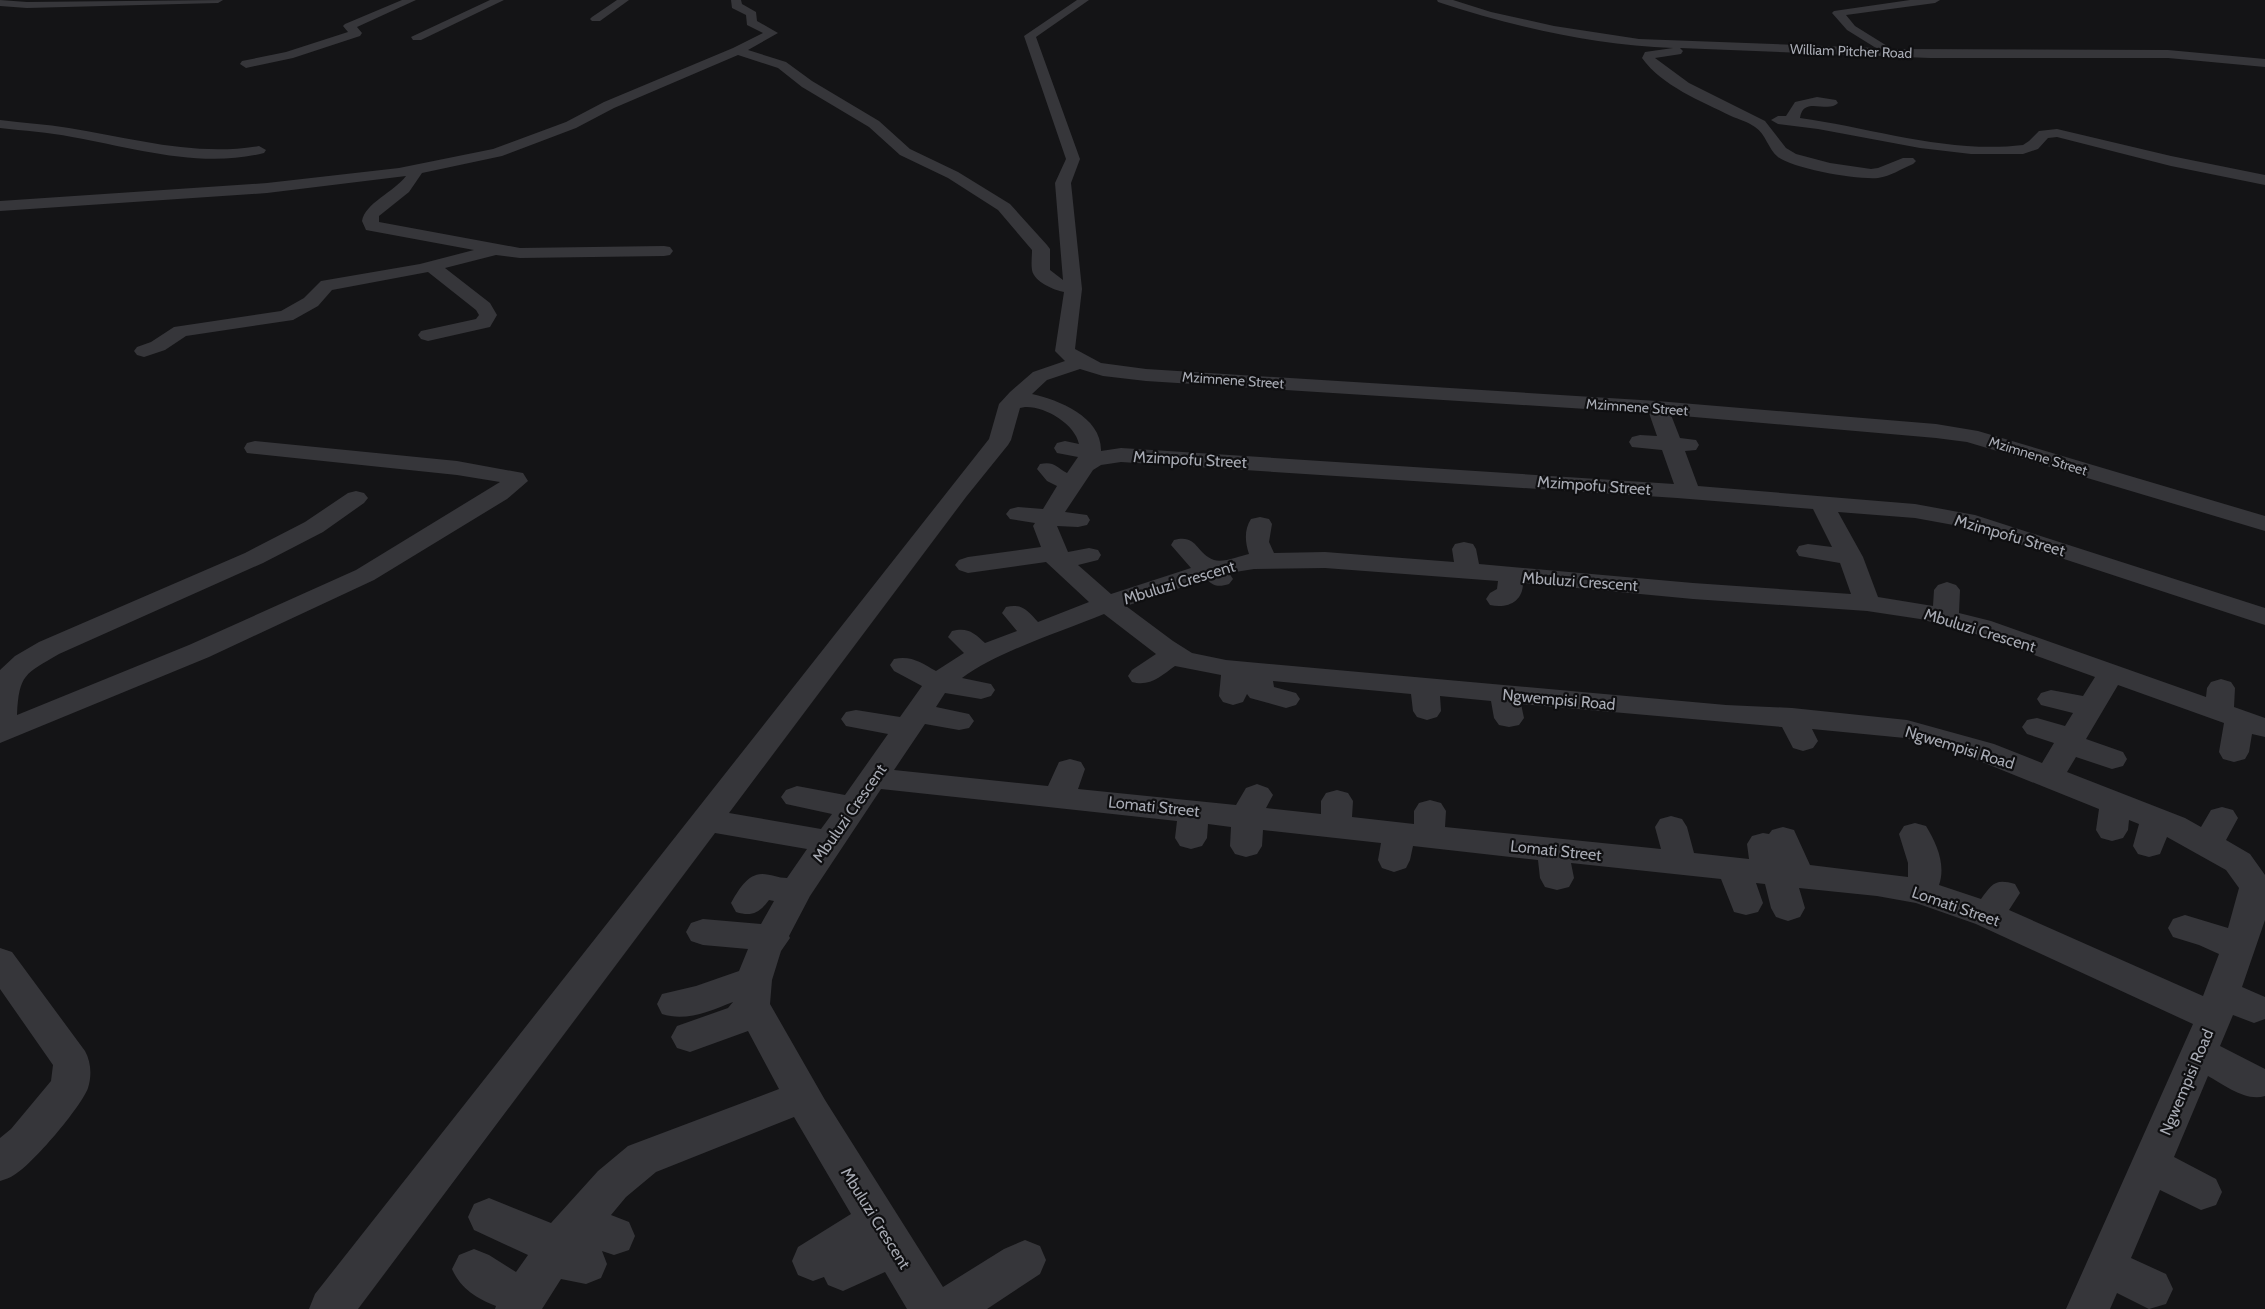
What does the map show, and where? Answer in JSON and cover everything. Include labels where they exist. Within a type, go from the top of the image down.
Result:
[{"type":"street","points":[[0,4],[218,0]]},
{"type":"street","points":[[246,64],[289,55],[356,33],[349,26],[411,0]]},
{"type":"street","points":[[417,37],[499,0]]},
{"type":"street","points":[[596,19],[624,0]]},
{"type":"street","points":[[0,206],[267,188],[416,170],[496,153],[571,124],[609,105],[737,51],[772,33],[753,26],[751,23],[752,14],[738,8],[736,0]]},
{"type":"street","points":[[331,1309],[1000,440],[1010,404],[1040,376],[1078,362],[1065,351],[1065,331],[1073,306],[1073,289],[1063,183],[1073,159],[1030,36],[1084,0]]},
{"type":"street","name":"William Pitcher Road","points":[[1442,0],[1488,15],[1554,30],[1639,43],[1891,52],[2059,55],[2168,54],[2265,63]]},
{"type":"street","points":[[1891,52],[1851,28],[1838,13],[1935,0]]},
{"type":"street","points":[[1718,47],[1666,52],[1649,55],[1648,58],[1674,78],[1716,104],[1739,114],[1768,131],[1781,152],[1793,159],[1854,172],[1878,174],[1908,161]]},
{"type":"street","points":[[737,51],[782,64],[806,84],[874,124],[905,152],[953,175],[1004,207],[1041,249],[1041,272],[1059,286],[1073,289]]},
{"type":"street","points":[[1792,121],[1795,107],[1799,104],[1813,101],[1830,103]]},
{"type":"street","points":[[1739,114],[1834,126],[1926,146],[1956,149],[2018,149],[2033,147],[2044,134],[2057,133],[2171,161],[2265,180]]},
{"type":"street","points":[[2,125],[66,131],[191,152],[238,155],[259,150]]},
{"type":"street","points":[[416,170],[414,177],[406,185],[371,214],[370,221],[372,226],[446,238],[494,250],[520,253],[664,251]]},
{"type":"street","points":[[144,351],[158,346],[181,332],[286,316],[311,302],[327,285],[431,266],[494,250]]},
{"type":"street","points":[[428,335],[484,323],[488,315],[483,307],[431,266]]},
{"type":"street","name":"Mzimnene Street","points":[[1078,362],[1099,370],[1154,384],[1280,388],[1483,405],[1657,408],[1815,427],[1970,436],[2037,463],[2060,469],[2159,504],[2265,524]]},
{"type":"street","points":[[1253,400],[1259,397],[1265,390],[1280,388]]},
{"type":"street","points":[[1010,404],[1032,400],[1059,411],[1078,424],[1088,435],[1086,469],[1048,521],[1057,558],[1112,603],[1134,608],[1150,609]]},
{"type":"street","points":[[1657,408],[1681,444],[1682,497]]},
{"type":"street","points":[[1640,442],[1681,444]]},
{"type":"street","points":[[0,733],[199,651],[364,575],[514,485],[516,481],[515,478],[499,474],[457,468],[255,448]]},
{"type":"street","points":[[1065,448],[1086,469]]},
{"type":"street","name":"Mzimpofu Street","points":[[1086,469],[1100,458],[1121,455],[1167,457],[1201,449],[1269,458],[1309,474],[1364,464],[1410,484],[1446,467],[1488,489],[1516,472],[1682,497],[1713,485],[1814,498],[1846,498],[1876,517],[1932,514],[1975,522],[2017,525],[2049,556],[2189,599],[2265,617]]},
{"type":"street","points":[[1048,468],[1055,476],[1086,469]]},
{"type":"street","points":[[0,733],[7,681],[15,670],[49,648],[254,558],[314,526],[356,498]]},
{"type":"street","points":[[1814,498],[1861,568],[1868,603]]},
{"type":"street","points":[[1016,519],[1078,520]]},
{"type":"street","points":[[1260,524],[1257,542],[1264,560]]},
{"type":"street","points":[[1183,545],[1196,560],[1218,577]]},
{"type":"street","points":[[1808,551],[1861,568]]},
{"type":"street","points":[[968,565],[1089,555]]},
{"type":"street","name":"Mbuluzi Crescent","points":[[932,1309],[802,1097],[753,993],[764,952],[773,938],[796,890],[938,683],[962,665],[972,645],[1043,627],[1112,603],[1218,577],[1264,560],[1333,556],[1466,560],[1501,577],[1571,591],[1627,576],[1690,582],[1824,611],[1868,603],[1921,612],[1946,604],[1980,636],[2022,634],[2084,654],[2111,673],[2224,713]]},
{"type":"street","name":"Ngwempisi Road","points":[[1112,603],[1184,660],[1256,674],[1344,670],[1394,694],[1426,699],[1464,696],[1506,706],[1583,698],[1667,708],[1730,724],[1798,729],[1900,720],[1992,766],[2049,777],[2114,816],[2153,832],[2174,826],[2215,831],[2252,863],[2259,898],[2238,948],[2218,1006],[2088,1309]]},
{"type":"street","points":[[1142,676],[1175,654]]},
{"type":"street","points":[[904,665],[938,683],[981,690]]},
{"type":"street","points":[[2049,777],[2111,673]]},
{"type":"street","points":[[2051,699],[2090,707]]},
{"type":"street","points":[[2224,713],[2234,752]]},
{"type":"street","points":[[856,719],[959,721]]},
{"type":"street","points":[[2035,731],[2112,759]]},
{"type":"street","name":"Lomati Street","points":[[874,778],[1064,783],[1096,790],[1192,824],[1336,813],[1413,835],[1555,863],[1681,863],[1734,869],[1778,861],[1877,884],[1996,904],[2218,1006],[2254,1008]]},
{"type":"street","points":[[797,798],[854,807]]},
{"type":"street","points":[[706,820],[828,842]]},
{"type":"street","points":[[1671,827],[1681,863]]},
{"type":"street","points":[[1915,834],[1924,857],[1926,881],[1919,891]]},
{"type":"street","points":[[1778,861],[1788,908]]},
{"type":"street","points":[[1734,869],[1746,903]]},
{"type":"street","points":[[748,903],[761,886],[781,890],[796,890]]},
{"type":"street","points":[[2185,928],[2208,934],[2238,948]]},
{"type":"street","points":[[704,932],[773,938]]},
{"type":"street","points":[[0,962],[72,1062],[68,1087],[25,1141],[0,1164]]},
{"type":"street","points":[[675,1004],[753,993]]},
{"type":"street","points":[[690,1036],[741,1018],[753,993]]},
{"type":"street","points":[[2198,1053],[2256,1083]]},
{"type":"street","points":[[474,1268],[521,1303],[578,1245],[612,1184],[642,1159],[802,1097]]},
{"type":"street","points":[[2151,1165],[2201,1192]]},
{"type":"street","points":[[489,1217],[536,1239],[578,1245]]},
{"type":"street","points":[[828,1266],[885,1233]]},
{"type":"street","points":[[951,1309],[960,1300],[1000,1274],[1026,1260]]},
{"type":"street","points":[[2106,1268],[2138,1281],[2151,1289]]}]
